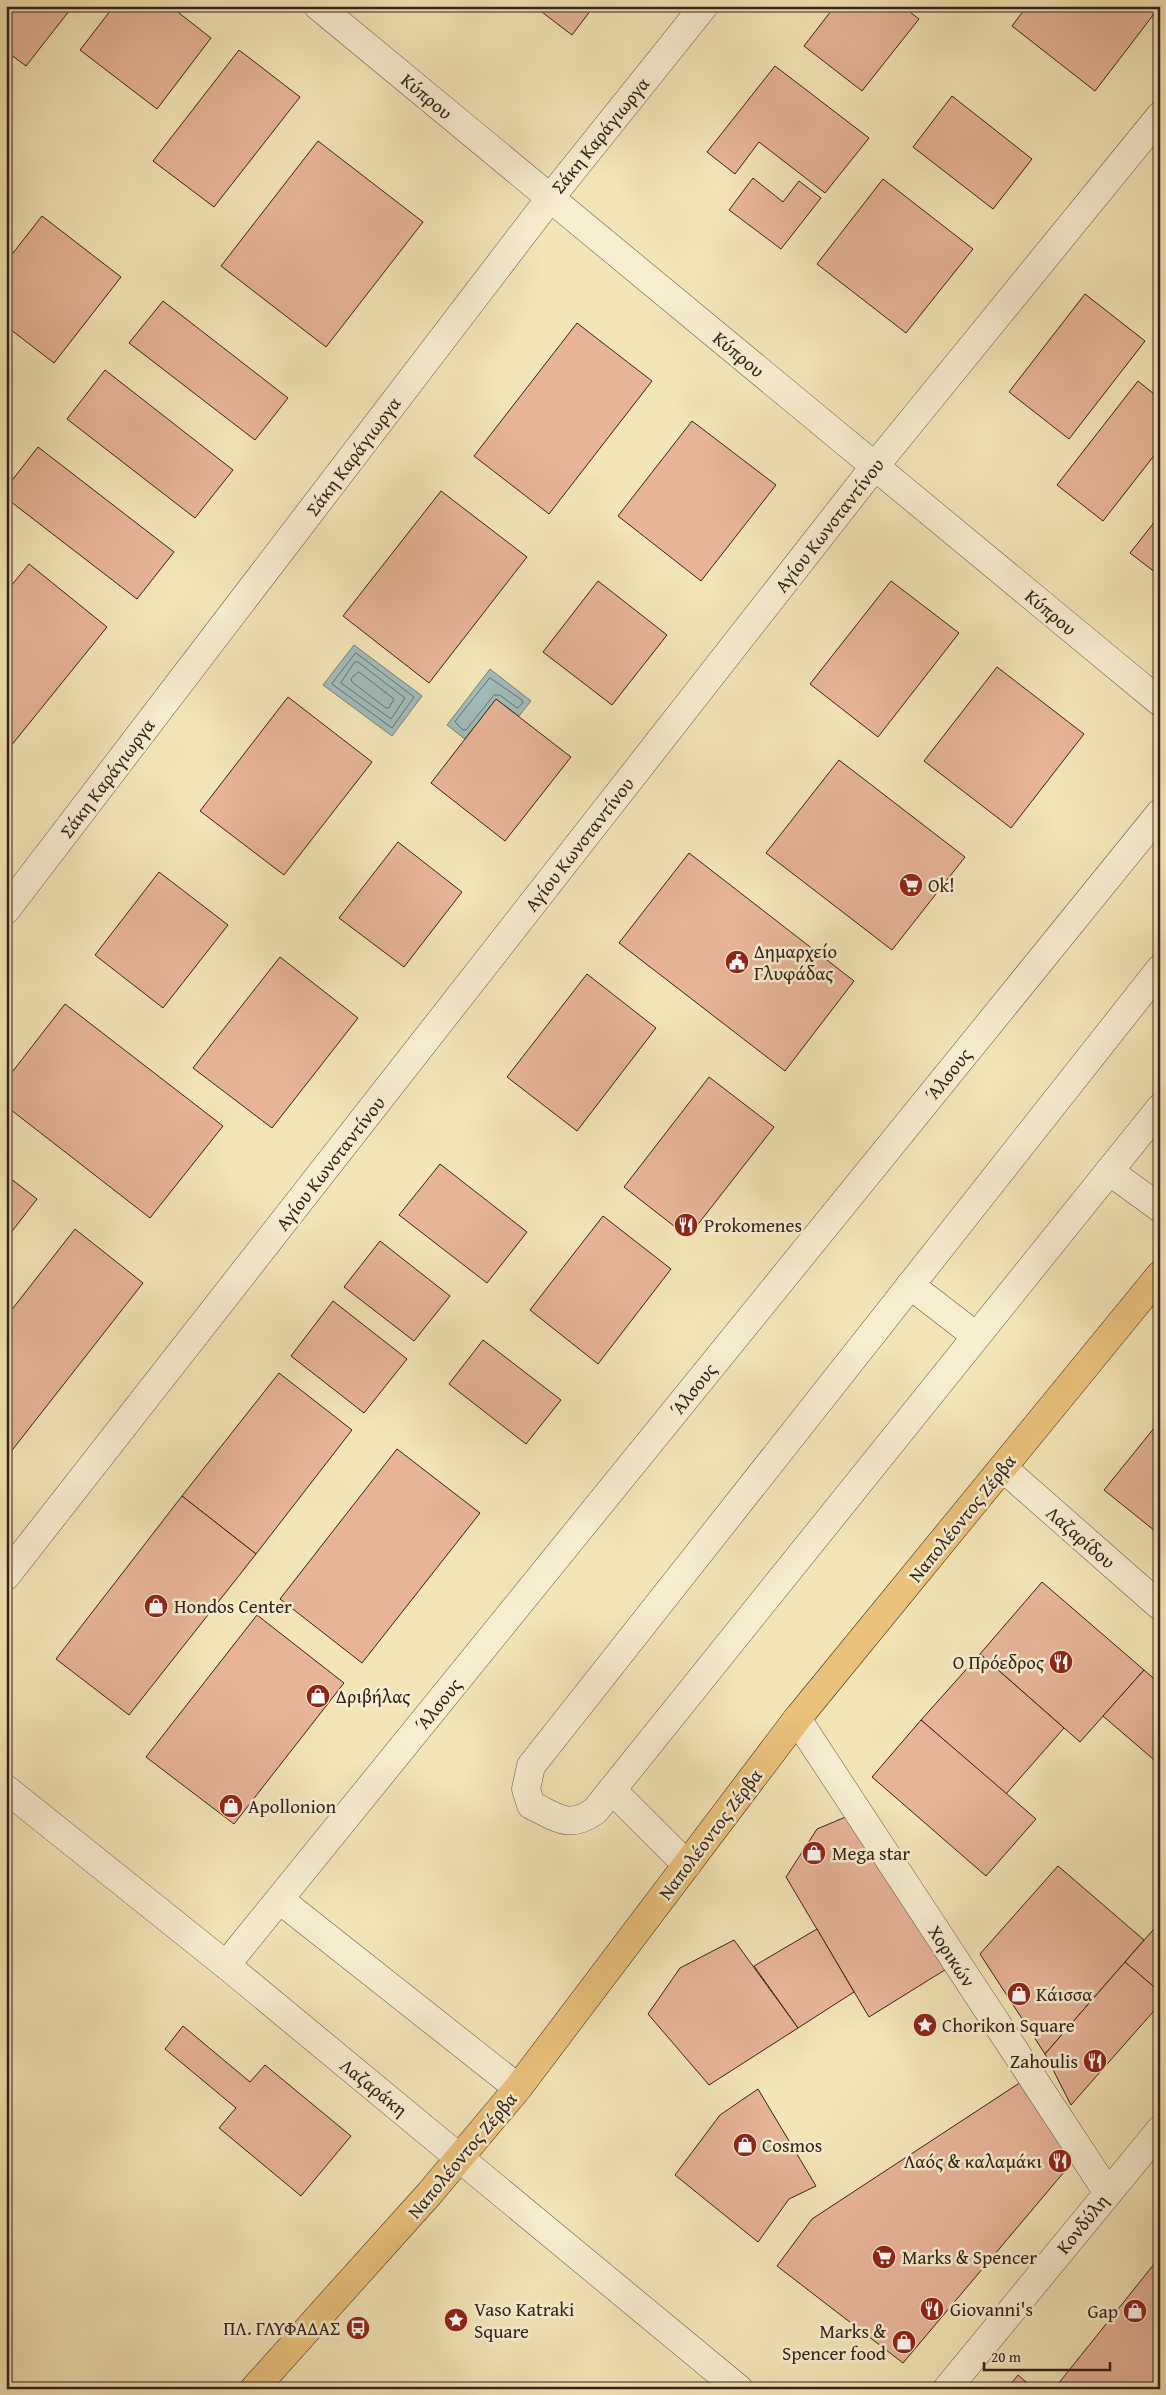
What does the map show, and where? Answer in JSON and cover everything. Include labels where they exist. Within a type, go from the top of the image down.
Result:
[{"type":"main road","name":"Ναπολέοντος Ζέρβα","points":[[254,2389],[460,2158],[518,2088],[797,1719],[1160,1275]]},
{"type":"street","name":"Κύπρου","points":[[318,6],[1160,702]]},
{"type":"street","name":"Σάκη Καράγιωργα","points":[[6,910],[551,197],[704,6]]},
{"type":"street","name":"Αγίου Κωνσταντίνου","points":[[6,1576],[875,466],[1160,116]]},
{"type":"street","name":"Άλσους","points":[[226,1966],[1160,813]]},
{"type":"street","points":[[1160,969],[531,1766],[527,1779],[527,1796],[531,1805],[568,1822],[577,1822],[590,1815],[1160,1108]]},
{"type":"street","points":[[1109,1171],[1160,1208]]},
{"type":"street","points":[[910,1285],[976,1336]]},
{"type":"street","name":"Λαζαρίδου","points":[[1003,1468],[1160,1606]]},
{"type":"street","name":"Χορικών","points":[[797,1719],[1108,2193]]},
{"type":"street","name":"Λαζαράκη","points":[[6,1789],[226,1966],[739,2389]]},
{"type":"street","points":[[612,1790],[687,1865]]},
{"type":"street","points":[[280,1900],[518,2088]]},
{"type":"street","name":"Κονδύλη","points":[[947,2389],[1160,2130]]},
{"type":"water","points":[[354,645],[422,696],[392,736],[323,685]]},
{"type":"water","points":[[490,669],[531,701],[519,716],[496,699],[465,739],[447,725]]},
{"type":"building","points":[[6,6],[73,6],[26,66],[6,51]]},
{"type":"building","points":[[114,6],[170,6],[211,38],[157,109],[80,50]]},
{"type":"building","points":[[534,6],[594,6],[572,35]]},
{"type":"building","points":[[835,6],[902,6],[919,19],[862,91],[804,46]]},
{"type":"building","points":[[1027,6],[1152,6],[1157,10],[1095,91],[1012,26]]},
{"type":"building","points":[[239,50],[300,97],[214,207],[153,161]]},
{"type":"building","points":[[775,66],[869,138],[825,193],[759,142],[735,174],[707,152]]},
{"type":"building","points":[[952,96],[1032,159],[993,209],[913,147]]},
{"type":"building","points":[[318,141],[423,222],[326,347],[221,266]]},
{"type":"building","points":[[753,178],[783,202],[799,181],[821,198],[781,249],[729,210]]},
{"type":"building","points":[[883,179],[973,249],[906,333],[817,264]]},
{"type":"building","points":[[42,216],[121,277],[54,363],[6,326],[6,262]]},
{"type":"building","points":[[1085,294],[1145,341],[1069,439],[1009,392]]},
{"type":"building","points":[[163,301],[288,398],[255,440],[129,343]]},
{"type":"building","points":[[577,323],[652,381],[549,514],[474,456]]},
{"type":"building","points":[[105,370],[233,470],[195,518],[67,419]]},
{"type":"building","points":[[1138,381],[1160,399],[1160,448],[1103,521],[1057,485]]},
{"type":"building","points":[[692,421],[776,485],[701,581],[618,516]]},
{"type":"building","points":[[38,447],[174,552],[137,599],[6,498],[6,488]]},
{"type":"building","points":[[441,491],[527,557],[429,683],[343,616]]},
{"type":"building","points":[[1160,515],[1160,576],[1130,553]]},
{"type":"building","points":[[29,564],[107,627],[6,752],[6,592]]},
{"type":"building","points":[[598,581],[667,635],[612,705],[543,652]]},
{"type":"building","points":[[891,581],[959,633],[878,737],[810,684]]},
{"type":"building","points":[[997,667],[1084,734],[1011,828],[924,761]]},
{"type":"building","points":[[288,697],[372,762],[284,875],[200,811]]},
{"type":"building","points":[[496,699],[571,757],[505,841],[431,783]]},
{"type":"building","points":[[839,760],[965,857],[892,950],[766,853]]},
{"type":"building","points":[[398,842],[462,892],[404,967],[339,918]]},
{"type":"building","name":"Δημαρχείο Γλυφάδας","points":[[689,853],[854,981],[785,1071],[619,943]]},
{"type":"building","points":[[159,872],[228,925],[163,1008],[95,955]]},
{"type":"building","points":[[280,957],[358,1018],[272,1128],[193,1068]]},
{"type":"building","points":[[587,974],[656,1028],[577,1131],[507,1077]]},
{"type":"building","points":[[65,1004],[223,1126],[150,1218],[6,1106],[6,1080]]},
{"type":"building","points":[[709,1077],[774,1127],[688,1237],[624,1187]]},
{"type":"building","points":[[440,1164],[527,1232],[487,1283],[399,1215]]},
{"type":"building","points":[[6,1175],[37,1199],[6,1239]]},
{"type":"building","points":[[603,1216],[671,1269],[598,1364],[530,1310]]},
{"type":"building","points":[[75,1229],[143,1283],[6,1458],[6,1317]]},
{"type":"building","points":[[380,1241],[450,1296],[414,1341],[344,1287]]},
{"type":"building","points":[[333,1301],[407,1359],[364,1413],[291,1356]]},
{"type":"building","points":[[483,1340],[561,1400],[526,1444],[449,1384]]},
{"type":"building","points":[[279,1373],[352,1430],[256,1554],[182,1496]]},
{"type":"building","points":[[1160,1422],[1160,1535],[1104,1490]]},
{"type":"building","points":[[397,1449],[480,1513],[362,1663],[280,1599]]},
{"type":"building","name":"Hondos Center","points":[[182,1496],[256,1554],[129,1715],[56,1659]]},
{"type":"building","name":"Ο Πρόεδρος","points":[[1042,1582],[1144,1670],[1080,1742],[980,1654]]},
{"type":"building","points":[[257,1615],[344,1683],[234,1824],[146,1757]]},
{"type":"building","points":[[980,1654],[1064,1728],[1006,1794],[921,1720]]},
{"type":"building","points":[[1144,1670],[1160,1684],[1160,1765],[1103,1716]]},
{"type":"building","points":[[921,1720],[1036,1819],[986,1876],[872,1777]]},
{"type":"building","points":[[848,1816],[948,1968],[869,2017],[786,1877],[817,1829]]},
{"type":"building","points":[[1058,1866],[1144,1940],[1045,2054],[980,1954]]},
{"type":"building","points":[[1160,1922],[1160,1992],[1125,1962]]},
{"type":"building","points":[[817,1929],[854,1992],[798,2028],[754,1966]]},
{"type":"building","points":[[734,1940],[798,2028],[709,2085],[648,2014],[680,1968]]},
{"type":"building","points":[[1125,1962],[1160,1992],[1160,2004],[1071,2105],[1045,2054]]},
{"type":"building","points":[[183,2026],[250,2082],[265,2065],[351,2136],[301,2196],[219,2128],[236,2108],[165,2049]]},
{"type":"building","points":[[1021,2082],[1075,2159],[903,2363],[777,2266],[812,2219]]},
{"type":"building","name":"Cosmos","points":[[758,2089],[816,2186],[789,2199],[758,2242],[675,2175],[720,2115]]},
{"type":"building","points":[[1159,2258],[1160,2375],[1149,2389],[1054,2389]]},
{"type":"building","points":[[1018,2375],[1034,2389],[1007,2389]]},
{"type":"place","name":"Ok!","points":[[911,885]]},
{"type":"place","name":"Δημαρχείο Γλυφάδας","points":[[737,962]]},
{"type":"place","name":"Prokomenes","points":[[686,1225]]},
{"type":"place","name":"Hondos Center","points":[[156,1606]]},
{"type":"place","name":"Ο Πρόεδρος","points":[[1061,1662]]},
{"type":"place","name":"Δριβήλας","points":[[318,1696]]},
{"type":"place","name":"Apollonion","points":[[231,1806]]},
{"type":"place","name":"Mega star","points":[[814,1853]]},
{"type":"place","name":"Κάισσα","points":[[1019,1994]]},
{"type":"place","name":"Chorikon Square","points":[[925,2025]]},
{"type":"place","name":"Zahoulis","points":[[1095,2061]]},
{"type":"place","name":"Cosmos","points":[[745,2145]]},
{"type":"place","name":"Λαός & καλαμάκι","points":[[1060,2161]]},
{"type":"place","name":"Marks & Spencer","points":[[884,2257]]},
{"type":"place","name":"Giovanni's","points":[[932,2309]]},
{"type":"place","name":"Gap","points":[[1135,2311]]},
{"type":"place","name":"Vaso Katraki Square","points":[[456,2320]]},
{"type":"place","name":"ΠΛ. ΓΛΥΦΑΔΑΣ","points":[[358,2328]]},
{"type":"place","name":"Marks & Spencer food","points":[[904,2342]]}]
